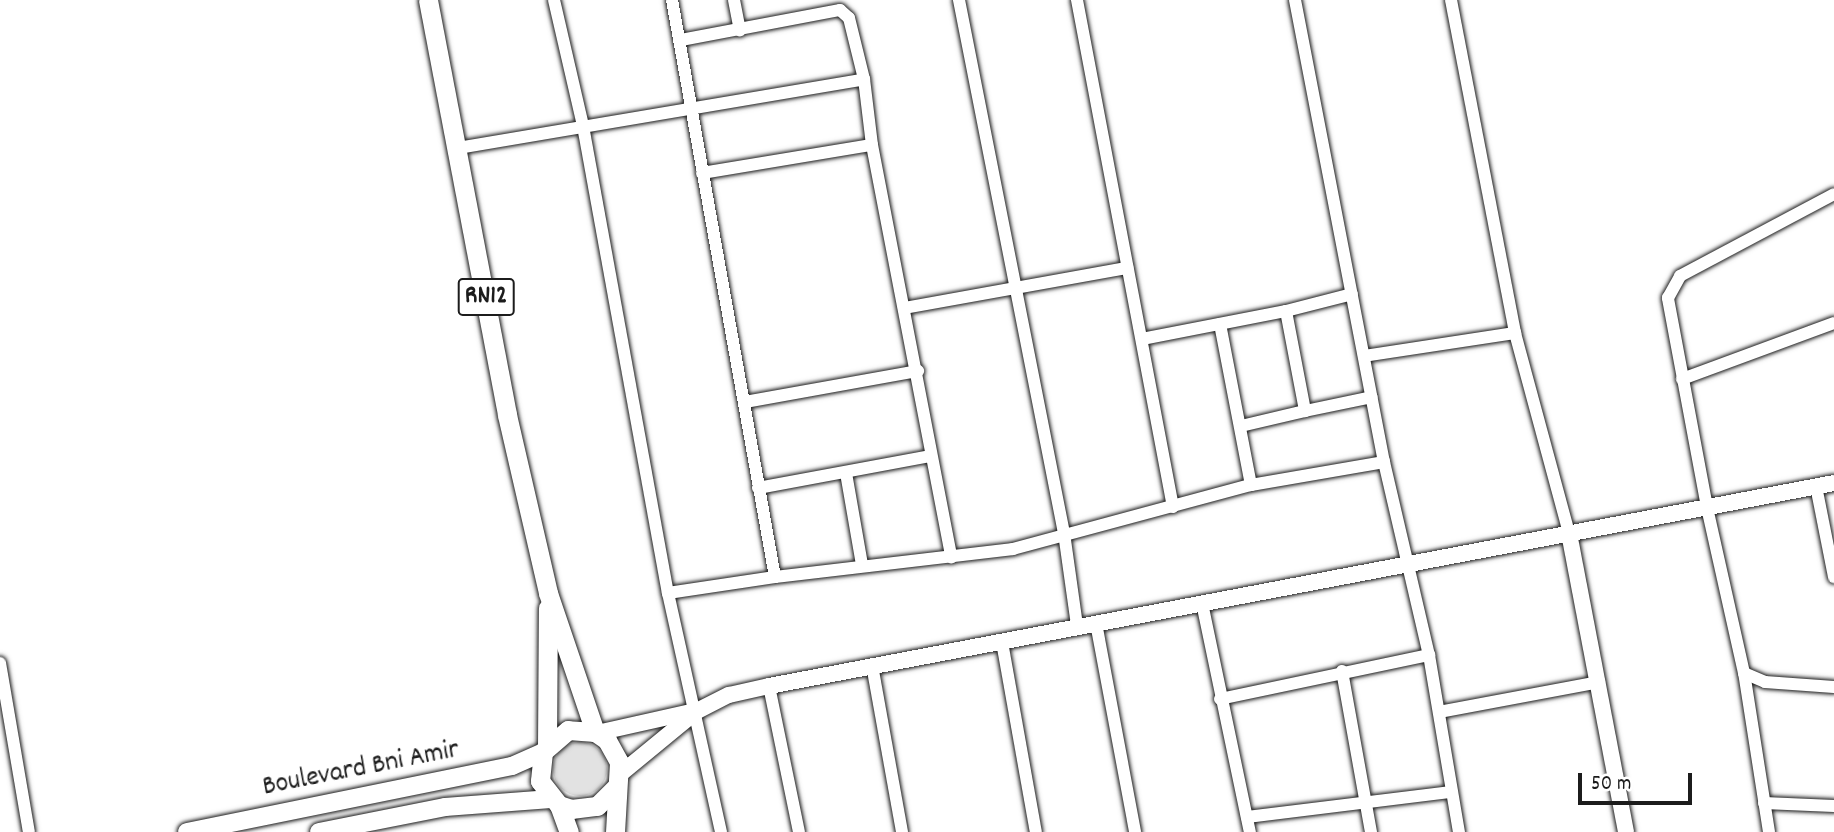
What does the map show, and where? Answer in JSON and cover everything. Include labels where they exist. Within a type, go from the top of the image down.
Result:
[{"type":"main road","name":"RN12","points":[[428,0],[508,415],[548,593],[596,732],[615,750],[618,781],[615,832]]},
{"type":"main road","name":"RN12","points":[[548,593],[545,748],[540,781],[555,802],[569,832]]},
{"type":"main road","points":[[545,748],[568,730],[596,732]]},
{"type":"main road","name":"Boulevard Bni Amir","points":[[187,832],[512,766],[545,748]]},
{"type":"main road","points":[[555,802],[571,810],[597,806],[618,781]]},
{"type":"main road","name":"Boulevard Bni Amir","points":[[319,832],[445,807],[555,802]]},
{"type":"street","points":[[554,0],[583,127],[668,593],[697,711],[721,832]]},
{"type":"street","points":[[672,0],[775,577]]},
{"type":"street","points":[[734,0],[740,30]]},
{"type":"street","points":[[848,0],[846,14],[864,79],[872,145],[918,371],[931,456],[951,556]]},
{"type":"street","points":[[959,0],[1064,533],[1077,626]]},
{"type":"street","points":[[1077,0],[1173,507]]},
{"type":"street","points":[[1296,0],[1384,462],[1429,655],[1459,832]]},
{"type":"street","points":[[1451,0],[1515,333],[1569,533],[1626,832]]},
{"type":"street","points":[[681,40],[835,9],[846,14]]},
{"type":"street","points":[[458,148],[864,79]]},
{"type":"street","points":[[702,173],[872,145]]},
{"type":"street","points":[[1769,832],[1744,673],[1707,507],[1668,298],[1673,283],[1758,232],[1834,194]]},
{"type":"street","points":[[904,308],[1017,290],[1127,268]]},
{"type":"street","points":[[1142,339],[1286,311],[1352,294]]},
{"type":"street","points":[[1286,311],[1305,411]]},
{"type":"street","points":[[1682,379],[1834,323]]},
{"type":"street","points":[[1220,324],[1251,485]]},
{"type":"street","points":[[1364,356],[1515,333]]},
{"type":"street","points":[[745,402],[918,371]]},
{"type":"street","points":[[1241,426],[1372,397]]},
{"type":"street","points":[[758,488],[931,456]]},
{"type":"street","points":[[668,593],[862,565],[1013,550],[1064,533],[1251,485],[1384,462]]},
{"type":"street","points":[[846,473],[862,565]]},
{"type":"street","points":[[596,732],[697,711],[729,695],[769,685],[1834,483]]},
{"type":"street","points":[[1816,486],[1834,577]]},
{"type":"street","points":[[1202,603],[1250,832]]},
{"type":"street","points":[[1096,623],[1135,832]]},
{"type":"street","points":[[1002,642],[1035,832]]},
{"type":"street","points":[[1220,699],[1342,671],[1429,655]]},
{"type":"street","points":[[0,663],[2,695],[29,832]]},
{"type":"street","points":[[872,665],[902,832]]},
{"type":"street","points":[[1342,671],[1371,832]]},
{"type":"street","points":[[1744,673],[1765,682],[1834,687]]},
{"type":"street","points":[[1439,712],[1599,682]]},
{"type":"street","points":[[769,685],[799,832]]},
{"type":"street","points":[[618,781],[697,711]]},
{"type":"street","points":[[1247,817],[1451,792]]},
{"type":"street","points":[[1763,803],[1834,806]]},
{"type":"shaded area","points":[[580,742],[599,750],[607,769],[599,788],[580,796],[561,788],[553,769],[561,750]]}]
